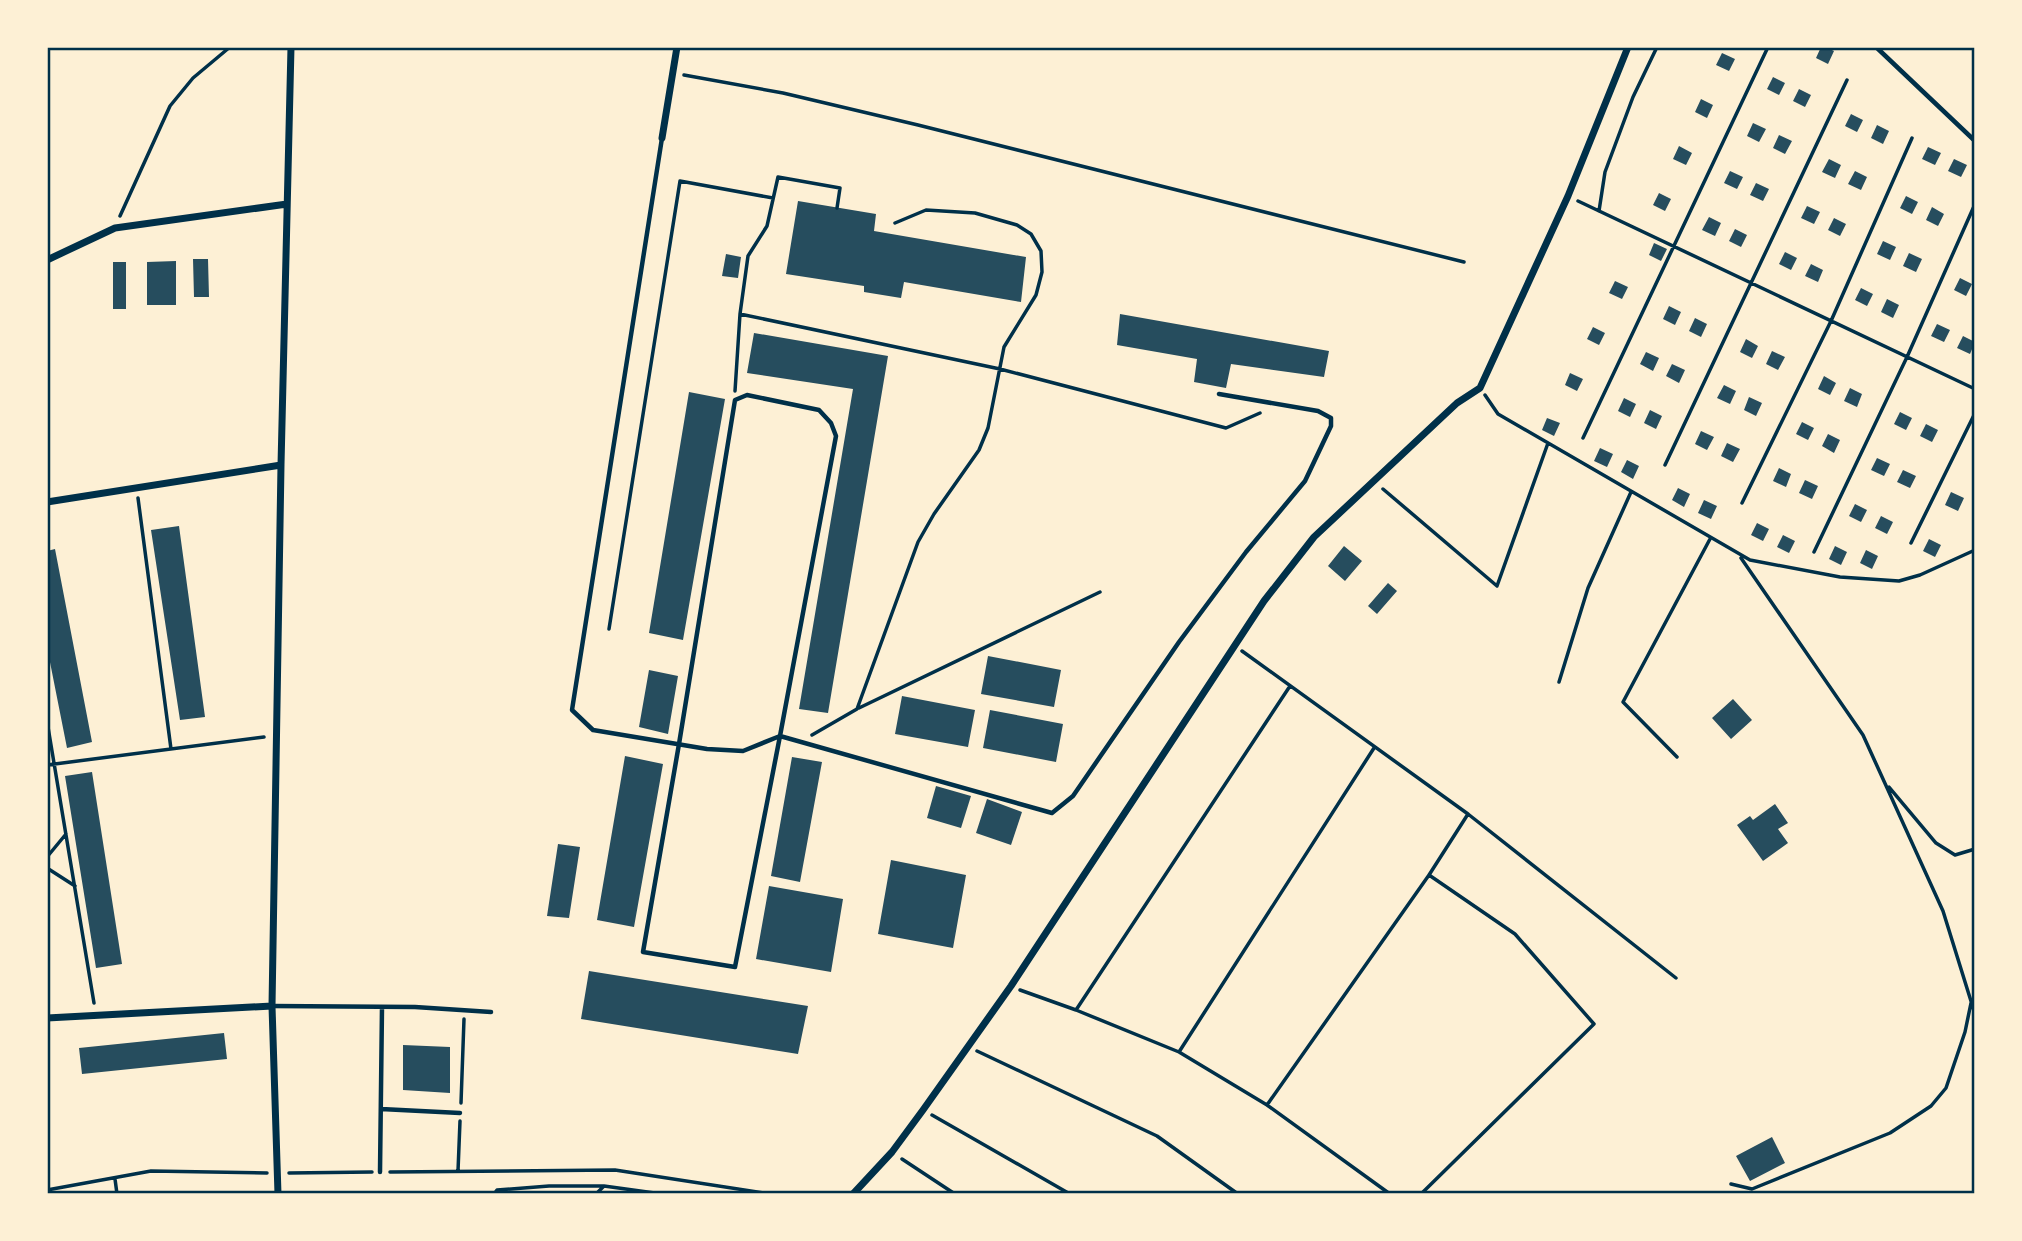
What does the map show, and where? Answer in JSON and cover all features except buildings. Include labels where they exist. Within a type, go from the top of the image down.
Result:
[{"type":"street","points":[[278,1194],[272,1006],[291,47]]},
{"type":"street","points":[[662,138],[677,47]]},
{"type":"street","points":[[853,1194],[892,1152],[969,1047],[1264,601],[1314,537],[1457,403],[1480,388],[1568,196],[1628,47]]},
{"type":"street","points":[[47,260],[115,228],[287,204]]},
{"type":"street","points":[[47,502],[281,465]]},
{"type":"street","points":[[47,1018],[272,1006]]},
{"type":"lane","points":[[1876,47],[1975,141]]},
{"type":"lane","points":[[662,138],[572,710],[593,730],[707,749],[743,751],[780,736],[1052,813],[1073,796],[1178,642],[1246,552],[1305,481],[1331,426],[1331,418],[1318,411],[1219,394]]},
{"type":"lane","points":[[747,395],[819,410],[831,423],[836,436],[735,967],[643,952],[679,744],[735,400],[747,395]]},
{"type":"lane","points":[[272,1006],[491,1012]]},
{"type":"lane","points":[[380,1172],[382,1007]]},
{"type":"lane","points":[[381,1109],[460,1113]]},
{"type":"path","points":[[115,228],[170,106],[193,78],[230,47]]},
{"type":"path","points":[[1599,211],[1605,172],[1633,97],[1657,47]]},
{"type":"path","points":[[1583,438],[1768,47]]},
{"type":"path","points":[[671,73],[796,96],[1464,262]]},
{"type":"path","points":[[1665,465],[1847,80]]},
{"type":"path","points":[[1742,503],[1831,321],[1912,138]]},
{"type":"path","points":[[735,400],[740,314],[748,256],[767,226],[778,177],[841,188],[837,208]]},
{"type":"path","points":[[609,629],[680,181],[773,198]]},
{"type":"path","points":[[1568,196],[1975,389]]},
{"type":"path","points":[[1814,552],[1907,358],[1975,204]]},
{"type":"path","points":[[857,709],[918,542],[934,513],[979,450],[988,428],[1004,347],[1037,295],[1042,272],[1041,251],[1031,234],[1017,225],[975,213],[926,210],[895,223]]},
{"type":"path","points":[[740,314],[1000,369],[1226,428],[1281,404]]},
{"type":"path","points":[[1480,388],[1498,414],[1750,560],[1840,577],[1899,581],[1920,575],[1975,550]]},
{"type":"path","points":[[1910,542],[1975,413]]},
{"type":"path","points":[[1374,481],[1497,586],[1548,443]]},
{"type":"path","points":[[136,488],[171,749]]},
{"type":"path","points":[[1559,682],[1588,588],[1631,492]]},
{"type":"path","points":[[1677,757],[1623,702],[1710,539]]},
{"type":"path","points":[[1740,556],[1863,734],[1943,911],[1975,1014]]},
{"type":"path","points":[[800,742],[857,709],[1100,592]]},
{"type":"path","points":[[1235,645],[1468,814],[1676,978]]},
{"type":"path","points":[[1076,1010],[1290,686]]},
{"type":"path","points":[[47,721],[96,1016]]},
{"type":"path","points":[[47,765],[276,735]]},
{"type":"path","points":[[1179,1052],[1374,748]]},
{"type":"path","points":[[1885,782],[1936,843],[1955,855],[1975,849]]},
{"type":"path","points":[[1267,1105],[1429,876],[1468,814]]},
{"type":"path","points":[[47,857],[66,834]]},
{"type":"path","points":[[47,868],[75,887]]},
{"type":"path","points":[[1422,1194],[1594,1024],[1515,934],[1429,876]]},
{"type":"path","points":[[1011,986],[1179,1052],[1267,1105],[1390,1194]]},
{"type":"path","points":[[1731,1184],[1752,1189],[1890,1133],[1931,1105],[1946,1088],[1965,1032],[1971,1001]]},
{"type":"path","points":[[458,1171],[465,1010]]},
{"type":"path","points":[[969,1047],[1157,1136],[1238,1194]]},
{"type":"path","points":[[923,1110],[1070,1194]]},
{"type":"path","points":[[892,1152],[955,1194]]},
{"type":"path","points":[[47,1191],[151,1171],[277,1173],[615,1170],[770,1194]]},
{"type":"path","points":[[115,1178],[117,1194]]},
{"type":"path","points":[[494,1194],[498,1190],[550,1186],[604,1186],[662,1194]]},
{"type":"path","points":[[597,1194],[604,1186]]}]
